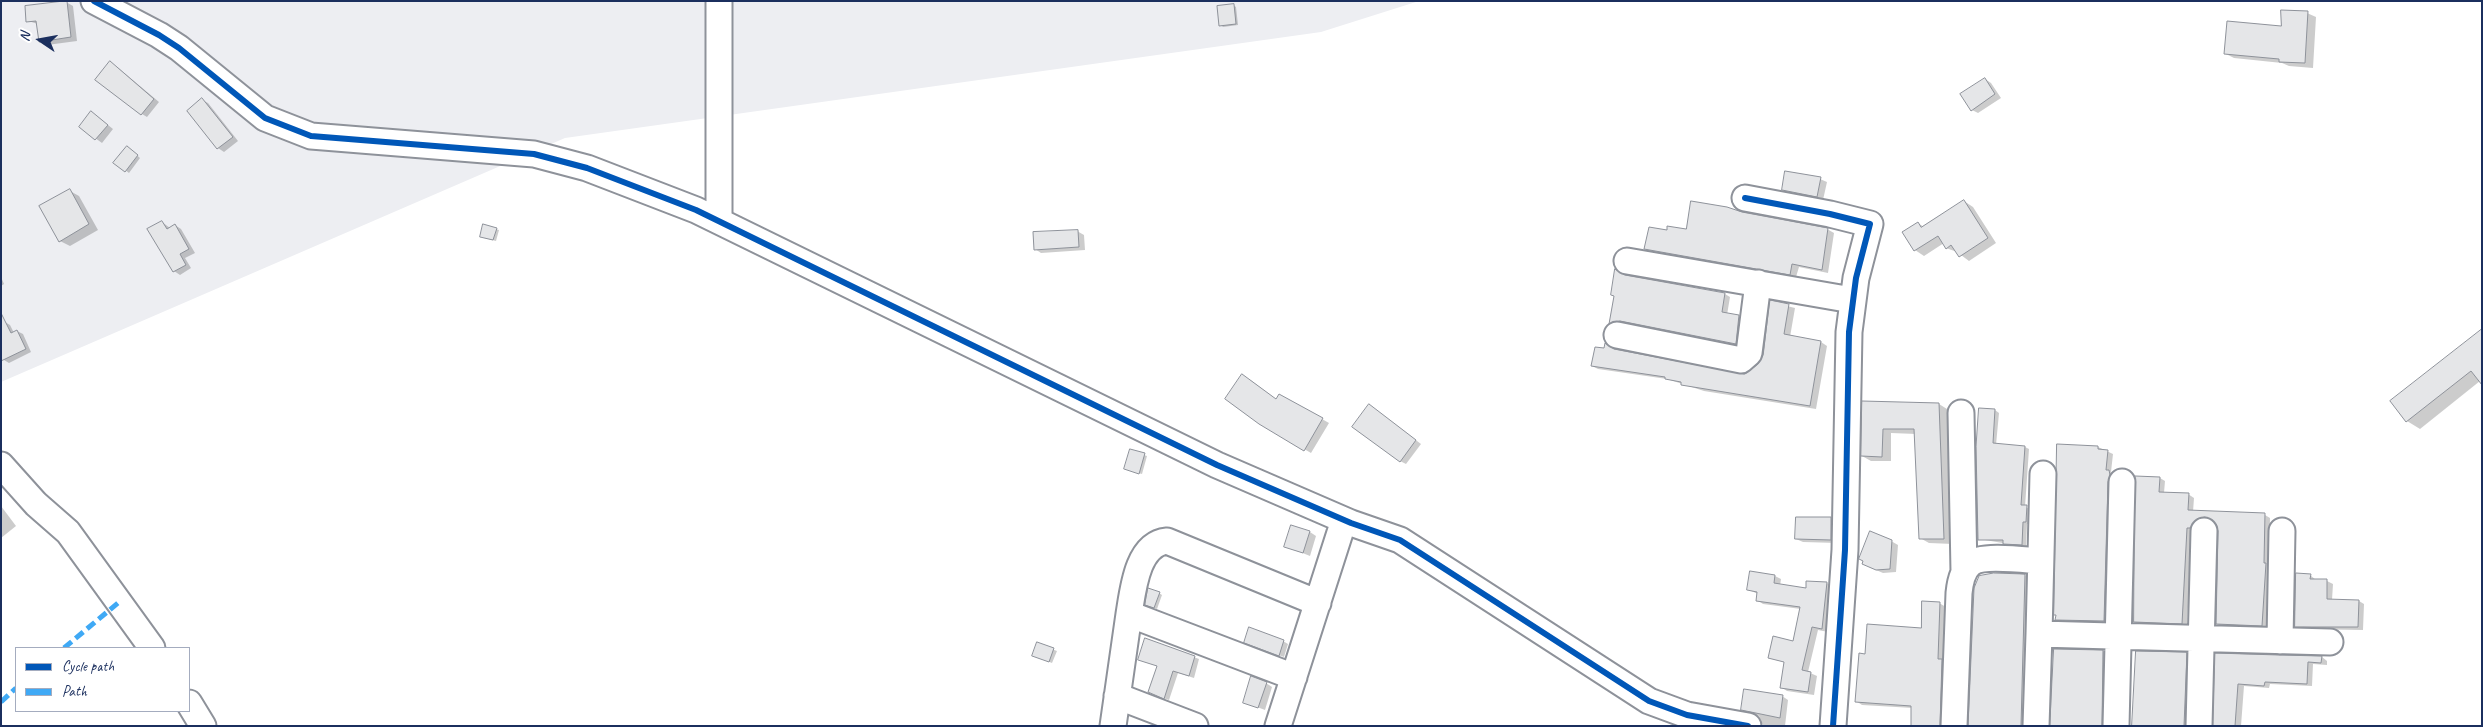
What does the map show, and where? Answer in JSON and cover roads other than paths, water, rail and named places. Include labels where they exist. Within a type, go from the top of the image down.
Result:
[{"type":"street","points":[[94,1],[159,35],[202,66],[265,118],[287,128],[311,136],[534,154],[587,168],[642,188],[719,220],[1217,465],[1348,521],[1400,540],[1649,702],[1686,714],[1748,726]]},
{"type":"street","points":[[719,1],[719,220]]},
{"type":"street","points":[[1745,198],[1868,222],[1870,227],[1852,300],[1849,332],[1845,550],[1834,726]]},
{"type":"street","points":[[1627,261],[1852,300]]},
{"type":"street","points":[[1617,335],[1741,360],[1749,353],[1758,283]]},
{"type":"street","points":[[1961,413],[1964,572]]},
{"type":"street","points":[[1,465],[36,504],[68,532],[151,647]]},
{"type":"street","points":[[2036,726],[2043,474]]},
{"type":"street","points":[[2116,726],[2120,636],[2122,482]]},
{"type":"street","points":[[1278,726],[1318,603],[1348,521]]},
{"type":"street","points":[[2199,726],[2204,531]]},
{"type":"street","points":[[2280,641],[2282,531]]},
{"type":"street","points":[[1113,726],[1129,614],[1142,560],[1155,544],[1167,541],[1318,603]]},
{"type":"street","points":[[1954,726],[1958,593],[1964,572],[1969,564],[1983,558],[2040,560]]},
{"type":"street","points":[[1129,614],[1294,677]]},
{"type":"street","points":[[2038,634],[2330,642]]},
{"type":"street","points":[[1117,696],[1196,726]]},
{"type":"street","points":[[190,704],[203,726]]}]
